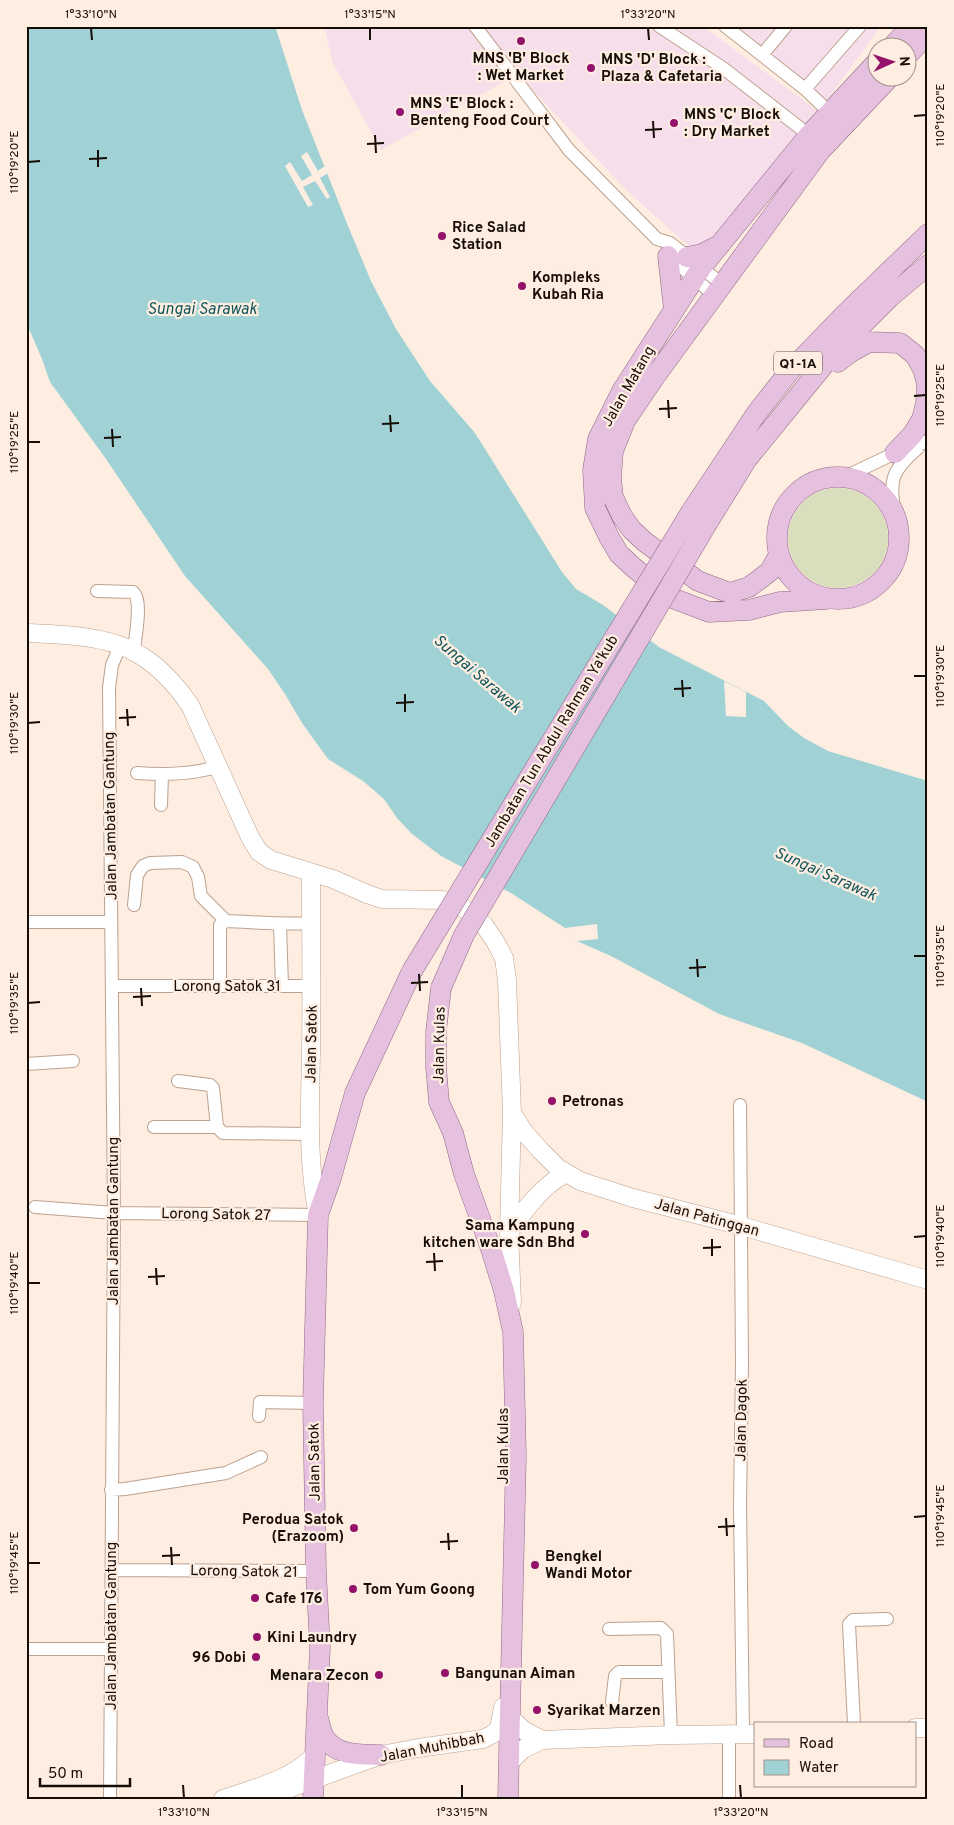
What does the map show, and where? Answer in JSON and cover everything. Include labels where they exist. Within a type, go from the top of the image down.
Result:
[{"type":"main road","points":[[900,38],[911,26]]},
{"type":"main road","points":[[916,47],[928,33]]},
{"type":"main road","points":[[674,310],[688,265],[702,254],[720,245],[809,135],[866,73]]},
{"type":"main road","name":"Jalan Matang","points":[[779,555],[770,571],[749,587],[730,593],[698,581],[645,542],[632,530],[622,516],[613,497],[611,478],[613,451],[625,420],[718,289],[820,151],[880,88]]},
{"type":"main road","name":"Q1-1A","points":[[699,517],[756,414],[789,372],[852,307],[928,234]]},
{"type":"main road","name":"Jalan Matang","points":[[688,265],[674,310],[622,391],[598,439],[593,470],[595,508],[619,554],[632,567],[672,598],[690,606],[709,612],[732,612],[749,610],[780,602],[826,599]]},
{"type":"main road","points":[[699,517],[831,356],[890,297],[928,265]]},
{"type":"main road","points":[[804,390],[851,352],[869,342],[900,343],[915,355],[927,384],[926,402],[922,418],[912,434],[895,453]]},
{"type":"main road","points":[[845,477],[859,480],[877,490],[890,505],[895,517],[899,543],[893,565],[880,583],[861,595],[838,600],[826,599],[805,590],[797,584],[784,567],[779,555],[777,530],[785,507],[792,497],[810,485],[834,478],[845,477]]},
{"type":"main road","name":"Jambatan Tun Abdul Rahman Ya'kub","points":[[412,970],[699,517]]},
{"type":"main road","name":"Jambatan Tun Abdul Rahman Ya'kub","points":[[441,988],[464,935],[699,517]]},
{"type":"main road","name":"Jalan Kulas","points":[[26,633],[96,638],[127,648],[154,664],[177,687],[190,705],[250,836],[259,852],[270,860],[333,879],[382,899],[442,900],[465,909],[484,925],[495,940],[504,958],[507,980],[512,1112],[509,1232],[516,1456],[502,1799]]},
{"type":"main road","name":"Jalan Satok","points":[[310,873],[312,986],[310,1134],[313,1192],[318,1215],[313,1403],[316,1571],[320,1648],[314,1789]]},
{"type":"main road","name":"Jalan Satok","points":[[318,1215],[331,1178],[355,1093],[412,970]]},
{"type":"main road","name":"Jalan Kulas","points":[[441,988],[436,1032],[436,1066],[444,1137],[460,1200],[482,1255],[496,1302],[501,1334],[506,1712],[510,1762],[508,1799]]},
{"type":"main road","name":"Jalan Kulas","points":[[439,1102],[453,1133],[464,1174],[491,1249],[504,1291],[513,1332]]},
{"type":"main road","name":"Jalan Patinggan","points":[[512,1112],[524,1132],[558,1168],[580,1181],[632,1198],[742,1226],[928,1280]]},
{"type":"main road","points":[[509,1232],[551,1181],[566,1173]]},
{"type":"main road","points":[[506,1712],[523,1730],[542,1740]]},
{"type":"main road","name":"Jalan Muhibbah","points":[[260,1799],[314,1789],[381,1755],[483,1739],[498,1729],[506,1712]]},
{"type":"main road","points":[[317,1715],[323,1736],[334,1748],[350,1754],[381,1755]]},
{"type":"main road","points":[[510,1762],[523,1750],[542,1740],[742,1734]]},
{"type":"main road","points":[[223,1799],[291,1774],[308,1763],[315,1755]]},
{"type":"street","points":[[475,26],[569,150],[657,239],[662,250],[688,265],[718,289]]},
{"type":"street","points":[[659,26],[723,68],[809,135]]},
{"type":"street","points":[[725,26],[805,90],[829,112]]},
{"type":"street","points":[[762,55],[786,26]]},
{"type":"street","points":[[805,90],[860,26]]},
{"type":"street","points":[[657,239],[670,243],[688,265]]},
{"type":"street","points":[[845,477],[895,453],[927,441]]},
{"type":"street","points":[[895,517],[891,488],[894,475],[901,462],[927,441]]},
{"type":"street","name":"Jalan Jambatan Gantung","points":[[97,591],[132,592],[136,595],[138,604],[127,648],[112,665],[109,688],[114,1212],[110,1799]]},
{"type":"street","points":[[137,773],[162,774],[205,771],[219,766]]},
{"type":"street","points":[[161,805],[162,774]]},
{"type":"street","points":[[134,905],[136,874],[143,866],[150,863],[182,862],[193,867],[198,877],[201,896],[226,921]]},
{"type":"street","points":[[220,986],[220,926],[226,921],[271,922],[280,925],[311,923]]},
{"type":"street","points":[[26,922],[111,922]]},
{"type":"street","points":[[280,925],[282,986]]},
{"type":"street","name":"Lorong Satok 31","points":[[112,986],[312,986]]},
{"type":"street","points":[[26,1064],[73,1061]]},
{"type":"street","points":[[178,1081],[210,1085],[213,1088],[217,1127]]},
{"type":"street","name":"Jalan Dagok","points":[[729,1799],[742,1734],[740,1506],[742,1226],[740,1105]]},
{"type":"street","points":[[154,1127],[217,1127],[223,1132],[310,1134]]},
{"type":"street","name":"Lorong Satok 27","points":[[35,1206],[114,1212],[318,1215]]},
{"type":"street","points":[[259,1416],[260,1402],[313,1403]]},
{"type":"street","points":[[111,1490],[226,1473],[261,1457]]},
{"type":"street","name":"Lorong Satok 21","points":[[112,1570],[316,1571]]},
{"type":"street","points":[[854,1722],[849,1624],[853,1620],[887,1619]]},
{"type":"street","points":[[609,1628],[661,1628],[667,1634],[671,1735]]},
{"type":"street","points":[[26,1649],[111,1649]]},
{"type":"street","points":[[612,1702],[615,1676],[619,1672],[668,1672]]},
{"type":"shaded area","points":[[324,26],[703,26],[819,112],[699,255],[625,189],[518,74],[381,150],[333,63]]},
{"type":"shaded area","points":[[729,26],[881,26],[872,38],[866,38],[866,47],[824,104]]},
{"type":"green space","points":[[838,488],[857,492],[873,503],[884,519],[888,538],[884,557],[873,573],[857,584],[838,588],[819,584],[803,573],[792,557],[788,538],[792,519],[803,503],[819,492]]},
{"type":"water","name":"Sungai Sarawak","points":[[26,26],[275,26],[302,110],[348,226],[371,281],[396,329],[430,381],[475,433],[562,572],[576,589],[603,605],[659,647],[764,701],[788,726],[804,738],[828,751],[928,781],[928,1102],[802,1043],[719,1014],[613,957],[577,941],[565,928],[511,893],[441,856],[412,834],[397,818],[384,799],[363,781],[328,759],[302,723],[268,669],[185,576],[106,459],[50,382],[26,322]]},
{"type":"pier","points":[[307,152],[318,171],[325,166],[328,173],[320,178],[330,197],[327,199],[315,181],[303,187],[313,205],[308,207],[285,166],[290,162],[302,181],[312,175],[301,156]]},
{"type":"pier","points":[[724,681],[746,692],[746,717],[726,716]]},
{"type":"pier","points":[[597,924],[598,939],[577,941],[565,928]]},
{"type":"place","name":"MNS 'B' Block : Wet Market","points":[[521,41]]},
{"type":"place","name":"MNS 'D' Block : Plaza & Cafetaria","points":[[591,68]]},
{"type":"place","name":"MNS 'E' Block : Benteng Food Court","points":[[400,112]]},
{"type":"place","name":"MNS 'C' Block : Dry Market","points":[[674,123]]},
{"type":"place","name":"Rice Salad Station","points":[[442,236]]},
{"type":"place","name":"Kompleks Kubah Ria","points":[[522,286]]},
{"type":"place","name":"Petronas","points":[[552,1101]]},
{"type":"place","name":"Sama Kampung kitchen ware Sdn Bhd","points":[[585,1234]]},
{"type":"place","name":"Perodua Satok (Erazoom)","points":[[354,1528]]},
{"type":"place","name":"Bengkel Wandi Motor","points":[[535,1565]]},
{"type":"place","name":"Tom Yum Goong","points":[[353,1589]]},
{"type":"place","name":"Cafe 176","points":[[255,1598]]},
{"type":"place","name":"Kini Laundry","points":[[257,1637]]},
{"type":"place","name":"96 Dobi","points":[[256,1657]]},
{"type":"place","name":"Bangunan Aiman","points":[[445,1673]]},
{"type":"place","name":"Menara Zecon","points":[[379,1675]]},
{"type":"place","name":"Syarikat Marzen","points":[[537,1710]]}]
